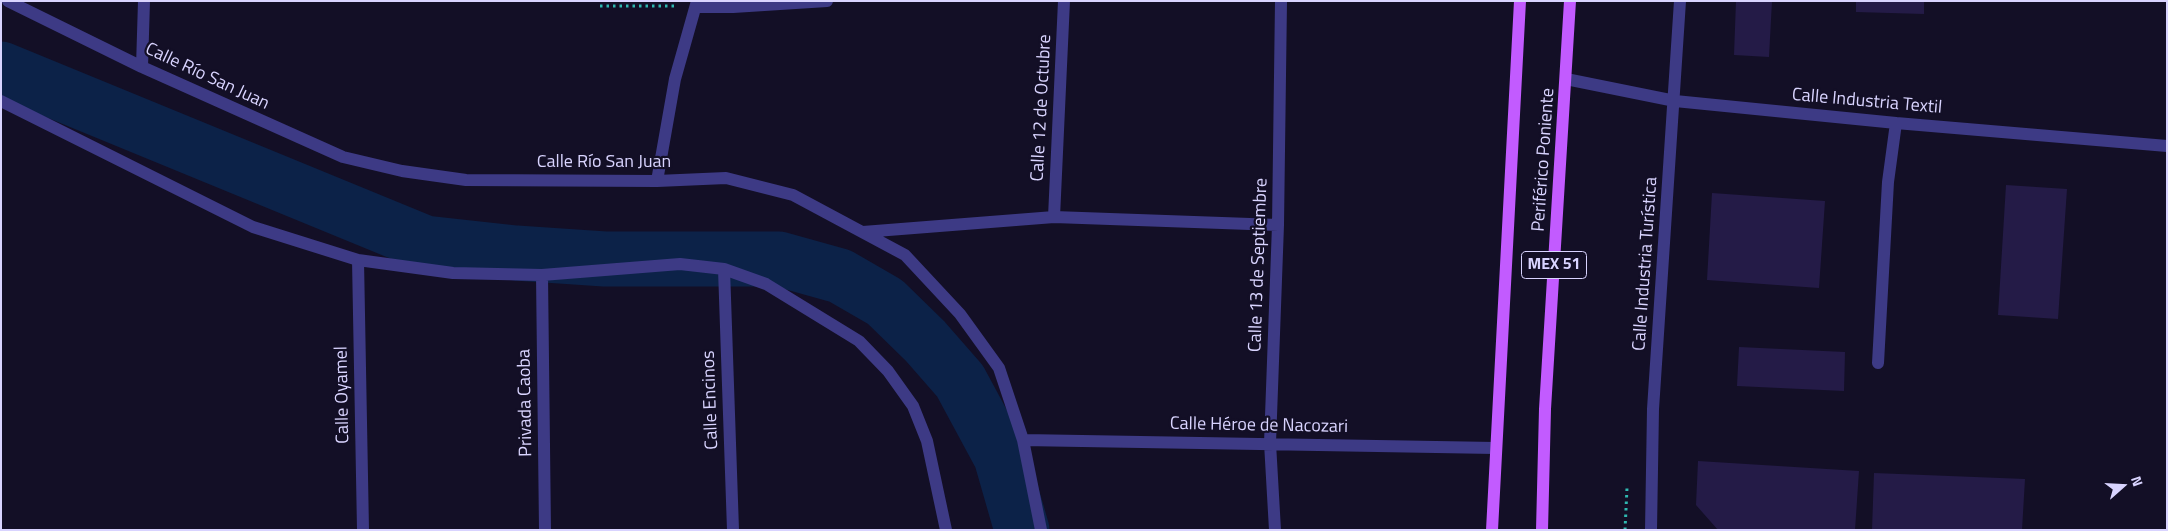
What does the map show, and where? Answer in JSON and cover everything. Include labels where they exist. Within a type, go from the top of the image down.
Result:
[{"type":"main road","name":"Periférico Poniente","points":[[1492,530],[1520,1]]},
{"type":"main road","name":"Periférico Poniente","points":[[1542,530],[1545,409],[1570,1]]},
{"type":"street","name":"Calle Río San Juan","points":[[8,1],[142,67],[343,157],[402,171],[466,180],[657,181],[726,178],[793,194],[905,255],[960,314],[999,368],[1023,440],[1041,530]]},
{"type":"street","points":[[142,67],[144,1]]},
{"type":"street","points":[[657,181],[675,79],[697,4],[733,7],[827,1]]},
{"type":"street","name":"Calle 12 de Octubre","points":[[1054,217],[1064,1]]},
{"type":"street","name":"Calle 13 de Septiembre","points":[[1274,530],[1270,443],[1278,225],[1281,1]]},
{"type":"street","name":"Calle Industria Turística","points":[[1651,530],[1653,409],[1675,101],[1680,1]]},
{"type":"street","name":"Calle Industria Textil","points":[[1566,79],[1675,101],[1896,123],[2167,146]]},
{"type":"street","points":[[1,101],[253,227],[358,260],[453,273],[542,275],[680,264],[724,269],[766,284],[859,341],[888,371],[913,406],[927,440],[946,530]]},
{"type":"street","points":[[1878,363],[1888,182],[1896,123]]},
{"type":"street","points":[[863,232],[1054,217],[1278,225]]},
{"type":"street","name":"Calle Oyamel","points":[[358,260],[363,530]]},
{"type":"street","name":"Calle Encinos","points":[[724,269],[733,530]]},
{"type":"street","name":"Privada Caoba","points":[[542,275],[545,530]]},
{"type":"street","name":"Calle Héroe de Nacozari","points":[[1023,440],[1495,448]]},
{"type":"path","points":[[600,6],[697,4]]},
{"type":"building","points":[[1736,1],[1772,1],[1769,57],[1734,55]]},
{"type":"building","points":[[1856,1],[1924,1],[1924,14],[1856,12]]},
{"type":"building","points":[[2006,185],[2067,189],[2058,319],[1998,315]]},
{"type":"building","points":[[1712,193],[1825,201],[1819,288],[1707,280]]},
{"type":"building","points":[[1739,347],[1845,352],[1844,391],[1737,386]]},
{"type":"building","points":[[1698,461],[1859,471],[1855,530],[1718,530],[1696,505]]},
{"type":"building","points":[[1874,473],[2025,479],[2022,530],[1872,530]]},
{"type":"waterway","points":[[1,69],[425,243],[516,253],[605,259],[779,259],[840,276],[885,302],[925,341],[960,381],[1001,457],[1022,530]]}]
